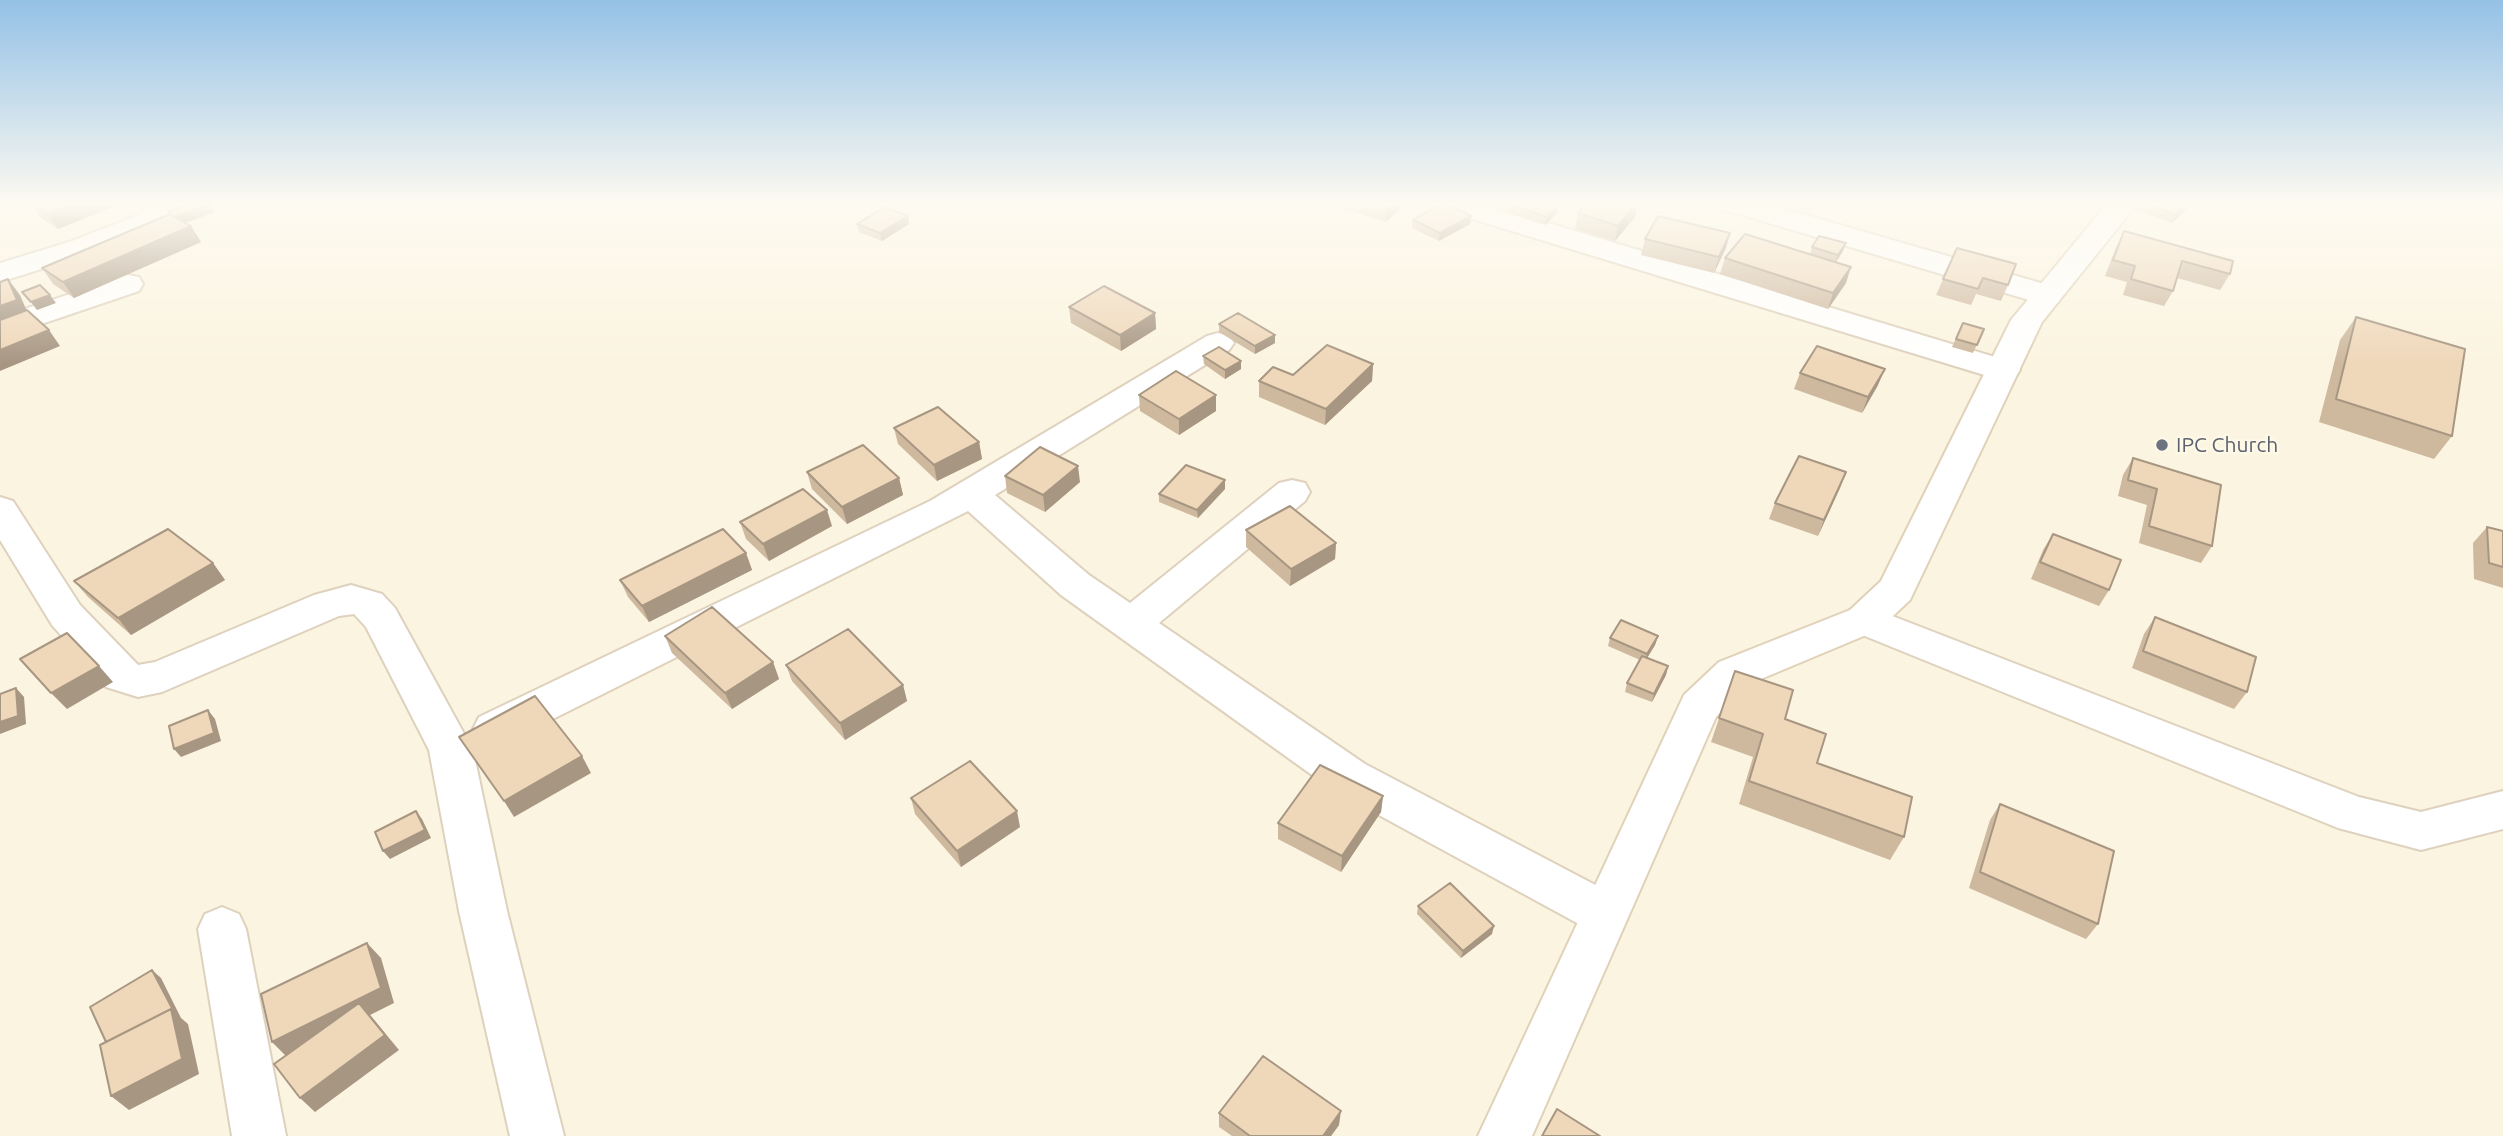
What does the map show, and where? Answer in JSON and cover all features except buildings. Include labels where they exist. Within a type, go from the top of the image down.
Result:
[{"type":"street","points":[[0,273],[50,257]]},
{"type":"street","points":[[1629,257],[2003,370]]},
{"type":"street","points":[[1917,257],[2047,295]]},
{"type":"street","points":[[1505,1136],[1699,707],[1734,673],[1864,620],[1896,590],[2027,320],[2079,257]]},
{"type":"street","points":[[0,328],[128,284]]},
{"type":"street","points":[[451,750],[943,510],[1218,343]]},
{"type":"street","points":[[1131,624],[1292,492]]},
{"type":"street","points":[[970,493],[1075,585],[1349,777],[1605,914]]},
{"type":"street","points":[[0,510],[66,615],[121,676],[138,681],[162,676],[328,606],[351,599],[368,604],[382,618],[451,750],[483,911],[537,1136]]},
{"type":"street","points":[[1864,620],[2354,815],[2421,831],[2503,810]]},
{"type":"street","points":[[222,929],[259,1136]]},
{"type":"place","name":"IPC Church","points":[[2162,445]]}]
